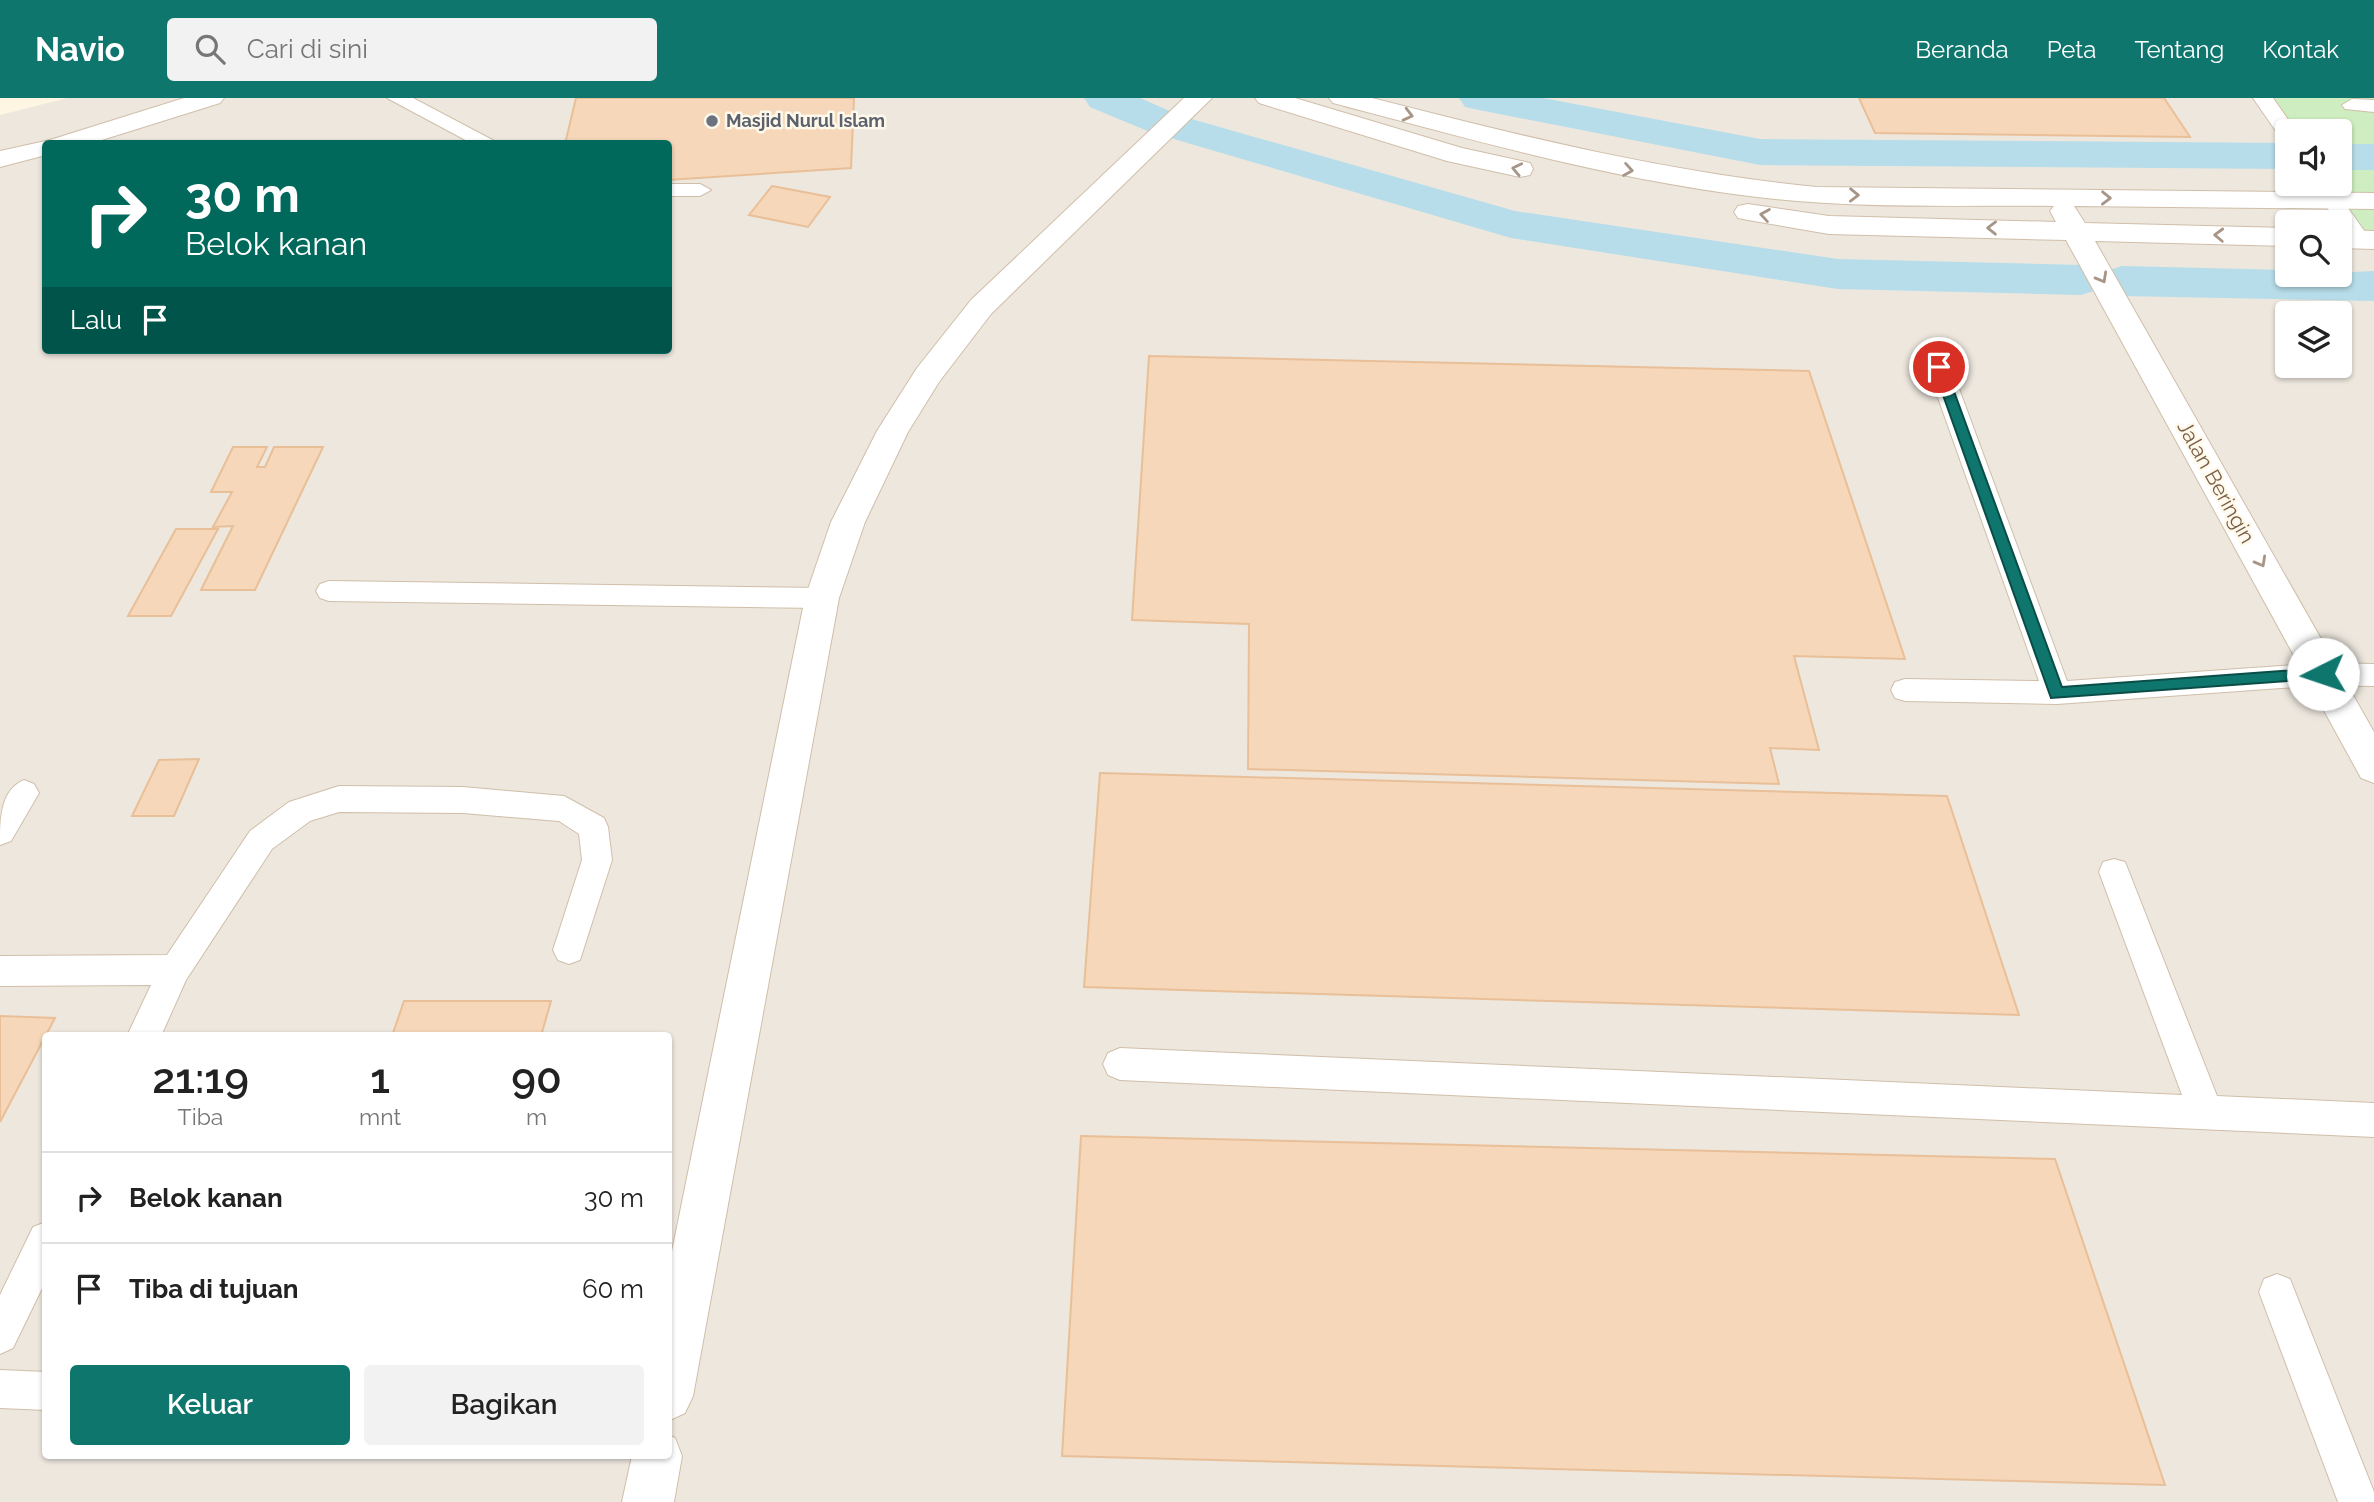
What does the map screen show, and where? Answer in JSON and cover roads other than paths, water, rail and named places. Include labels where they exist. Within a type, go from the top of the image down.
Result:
[{"type":"street","points":[[73,140],[211,98]]},
{"type":"street","points":[[672,1375],[822,598],[848,522],[893,431],[928,375],[981,307],[1199,98]]},
{"type":"street","points":[[1268,98],[1456,155],[1640,195],[1829,225],[2275,237]]},
{"type":"street","points":[[1342,98],[1619,168],[1743,189],[1817,195],[2056,198],[2275,193]]},
{"type":"street","points":[[0,159],[42,148]]},
{"type":"street","points":[[2348,196],[2374,201]]},
{"type":"street","name":"Jalan Beringin","points":[[2056,198],[2374,767]]},
{"type":"street","points":[[648,1502],[656,1459]]},
{"type":"lane","points":[[397,98],[482,140]]},
{"type":"lane","points":[[2263,98],[2277,119]]},
{"type":"lane","points":[[2353,105],[2374,106]]},
{"type":"lane","points":[[672,190],[700,190]]},
{"type":"lane","points":[[2330,196],[2357,239]]},
{"type":"lane","points":[[1939,367],[2057,693]]},
{"type":"lane","points":[[329,591],[822,598]]},
{"type":"lane","points":[[1905,690],[2057,693],[2323,674],[2374,675]]},
{"type":"lane","points":[[0,832],[24,793]]},
{"type":"lane","points":[[146,1032],[175,970],[261,840],[300,811],[339,799],[463,800],[564,809],[593,827],[597,860],[569,950]]},
{"type":"lane","points":[[2114,872],[2206,1113]]},
{"type":"lane","points":[[0,971],[175,970]]},
{"type":"lane","points":[[1120,1064],[2374,1120]]},
{"type":"lane","points":[[0,1335],[42,1248]]},
{"type":"lane","points":[[2277,1292],[2358,1502]]},
{"type":"lane","points":[[0,1389],[42,1391]]},
{"type":"waterway","points":[[1104,98],[1165,123]]},
{"type":"waterway","points":[[1479,98],[1760,152],[2275,156]]},
{"type":"waterway","points":[[1183,128],[1511,224],[1838,274],[2081,280]]},
{"type":"waterway","points":[[2352,157],[2374,157]]},
{"type":"waterway","points":[[2122,281],[2374,286]]},
{"type":"place","name":"Masjid Nurul Islam","points":[[712,121]]}]
